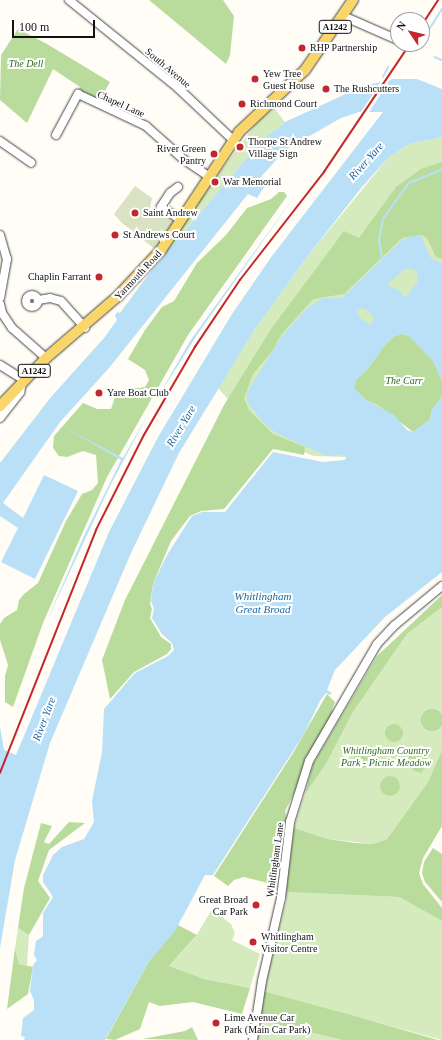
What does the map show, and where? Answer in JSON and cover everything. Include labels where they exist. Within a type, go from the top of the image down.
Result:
[{"type":"main road","name":"Yarmouth Road","points":[[0,406],[46,358],[85,328],[161,250],[233,140],[252,117],[305,70],[353,0]]},
{"type":"street","name":"South Avenue","points":[[69,0],[178,88],[233,140]]},
{"type":"street","points":[[343,16],[390,37]]},
{"type":"street","name":"Chapel Lane","points":[[56,135],[78,94],[146,126],[183,159],[210,177]]},
{"type":"street","points":[[0,141],[31,162]]},
{"type":"street","points":[[178,187],[159,205],[181,220]]},
{"type":"street","points":[[0,235],[7,259],[0,298]]},
{"type":"street","points":[[38,300],[50,298],[61,301],[85,328]]},
{"type":"street","points":[[0,304],[2,314],[12,328],[46,358]]},
{"type":"street","points":[[1,366],[23,382]]},
{"type":"street","name":"Yarmouth Road","points":[[0,418],[20,392],[23,382]]},
{"type":"street","name":"Whitlingham Lane","points":[[253,1040],[262,981],[281,898],[290,822],[309,761],[377,644],[395,625],[442,586]]},
{"type":"green space","points":[[149,0],[223,0],[234,16],[230,55],[226,64]]},
{"type":"green space","name":"The Dell","points":[[18,29],[47,44],[110,82],[98,103],[78,92],[80,87],[53,69],[27,123],[0,100],[1,55]]},
{"type":"green space","points":[[274,108],[285,122],[262,140],[168,251],[166,249],[212,183],[258,121]]},
{"type":"green space","points":[[442,137],[442,396],[346,457],[314,456],[279,443],[248,422],[218,388],[255,329],[307,257],[388,158],[409,144]]},
{"type":"green space","points":[[442,162],[442,259],[436,257],[427,238],[422,235],[402,238],[344,294],[313,299],[281,335],[273,350],[253,374],[244,398],[249,410],[273,434],[305,447],[304,455],[273,449],[224,509],[201,511],[190,516],[171,541],[153,584],[150,604],[152,609],[150,618],[161,637],[171,644],[171,649],[167,654],[134,672],[110,699],[102,660],[125,600],[224,405],[271,329],[344,231],[359,238],[396,187],[421,169]]},
{"type":"green space","points":[[135,186],[152,198],[150,209],[176,223],[156,250],[122,223],[114,214]]},
{"type":"green space","points":[[279,192],[284,192],[287,196],[188,335],[107,477],[43,623],[13,707],[5,702],[5,676],[8,665],[0,640],[0,624],[4,618],[17,610],[19,600],[38,583],[66,521],[82,494],[92,490],[98,483],[96,455],[83,451],[67,457],[59,456],[53,448],[54,436],[83,403],[97,409],[111,409],[117,391],[145,387],[149,380],[145,370],[128,359],[145,330],[162,307],[174,301],[197,263],[226,235],[247,208],[271,199]]},
{"type":"green space","name":"The Carr","points":[[402,334],[409,336],[433,361],[442,381],[442,396],[432,410],[430,420],[413,432],[378,405],[366,400],[354,388],[356,380],[367,370],[385,345],[395,336]]},
{"type":"green space","points":[[442,595],[442,607],[407,634],[353,712],[326,764],[305,794],[313,764],[377,656]]},
{"type":"green space","name":"Whitlingham Country Park - Picnic Meadow","points":[[442,607],[442,750],[428,782],[387,839],[373,844],[328,839],[294,828],[305,794],[326,764],[353,712],[407,634]]},
{"type":"green space","points":[[327,694],[335,702],[332,710],[333,717],[285,811],[287,820],[275,891],[271,891],[272,884],[244,877],[234,880],[228,886],[214,876],[293,753]]},
{"type":"green space","points":[[432,709],[440,712],[443,720],[440,728],[432,731],[424,728],[421,720],[424,712]]},
{"type":"green space","points":[[394,724],[400,727],[403,733],[400,739],[394,742],[388,739],[385,733],[388,727]]},
{"type":"green space","points":[[422,746],[429,762],[421,773],[413,770],[408,760],[412,748]]},
{"type":"green space","points":[[363,750],[369,753],[372,759],[369,765],[363,768],[357,765],[354,759],[357,753]]},
{"type":"green space","points":[[442,750],[442,826],[423,858],[419,873],[423,884],[442,908],[442,921],[399,897],[285,892],[294,828],[328,839],[355,843],[373,844],[387,839],[428,782]]},
{"type":"green space","points":[[390,776],[397,779],[400,786],[397,793],[390,796],[383,793],[380,786],[383,779]]},
{"type":"green space","points":[[69,822],[85,823],[49,850],[38,881],[50,898],[29,935],[18,928],[24,888],[41,823],[52,826],[44,842],[49,844]]},
{"type":"green space","points":[[433,848],[442,854],[442,902],[425,882],[422,873],[424,862]]},
{"type":"green space","points":[[285,892],[399,897],[442,921],[442,1040],[263,991],[286,901]]},
{"type":"green space","points":[[212,909],[231,924],[235,933],[232,940],[260,954],[250,988],[204,979],[169,966],[195,938]]},
{"type":"green space","points":[[178,925],[197,935],[169,966],[204,979],[250,988],[242,1014],[193,1002],[160,1006],[149,1002],[140,1029],[115,1040],[106,1039],[148,963]]},
{"type":"green space","points":[[18,928],[29,935],[27,966],[19,964],[15,948]]},
{"type":"green space","points":[[15,948],[19,964],[33,967],[28,994],[7,1009]]},
{"type":"green space","points":[[263,991],[438,1040],[342,1040],[259,1020]]},
{"type":"green space","points":[[259,1020],[342,1040],[257,1040]]},
{"type":"green space","points":[[192,1027],[198,1040],[142,1039],[185,1031]]},
{"type":"water","name":"River Yare","points":[[393,79],[417,79],[442,89],[442,137],[409,144],[388,158],[362,187],[307,257],[255,329],[179,453],[131,553],[50,743],[15,860],[0,948],[0,727],[4,750],[16,755],[109,532],[158,437],[232,314],[272,256],[383,112],[359,112],[341,118],[285,150],[260,178],[265,186],[257,198],[248,194],[109,368],[60,422],[3,503],[23,518],[44,475],[78,491],[35,579],[1,562],[18,528],[0,516],[0,463],[51,397],[104,338],[117,320],[115,316],[117,312],[120,313],[151,271],[262,140],[285,122],[363,86]]},
{"type":"water","points":[[296,194],[197,335],[157,399],[190,341]]},
{"type":"water","name":"Whitlingham Great Broad","points":[[413,236],[421,236],[430,257],[442,264],[442,381],[433,361],[409,336],[402,334],[395,336],[385,345],[367,370],[356,380],[354,388],[366,400],[394,415],[407,430],[413,432],[430,420],[432,410],[442,396],[442,572],[385,617],[335,670],[327,690],[332,693],[330,695],[326,693],[320,701],[304,734],[213,875],[205,875],[175,931],[148,963],[105,1040],[24,1040],[25,1037],[21,1036],[23,1018],[34,1010],[34,1000],[30,991],[33,965],[37,960],[34,955],[36,941],[43,936],[43,913],[53,897],[43,882],[43,875],[53,855],[62,847],[84,839],[94,822],[92,801],[102,752],[104,709],[135,673],[168,656],[174,650],[172,643],[162,634],[152,618],[154,609],[151,601],[153,584],[167,555],[192,516],[202,512],[225,512],[273,452],[323,462],[345,460],[346,457],[343,455],[327,456],[276,433],[263,422],[247,402],[247,392],[282,336],[306,309],[323,298],[342,298],[402,240]],"holes":[[[406,268],[414,269],[418,275],[417,283],[405,298],[400,291],[387,285]],[[361,308],[366,309],[373,316],[374,319],[370,325],[359,317],[357,312]]]},
{"type":"water","points":[[149,413],[110,486],[45,625],[83,538],[121,460],[60,425],[123,458]]},
{"type":"pier","points":[[391,78],[368,114],[359,115],[382,80]]},
{"type":"waterway","points":[[430,28],[442,9]]},
{"type":"waterway","points":[[435,57],[442,60]]},
{"type":"waterway","points":[[383,77],[388,67]]},
{"type":"waterway","points":[[382,259],[379,240],[383,219],[409,183],[442,170]]},
{"type":"railway","points":[[430,12],[438,0]]},
{"type":"railway","points":[[0,773],[96,530],[144,435],[195,347],[240,280],[324,172],[405,52]]},
{"type":"place","name":"RHP Partnership","points":[[302,48]]},
{"type":"place","name":"Yew Tree Guest House","points":[[255,79]]},
{"type":"place","name":"The Rushcutters","points":[[326,89]]},
{"type":"place","name":"Richmond Court","points":[[242,104]]},
{"type":"place","name":"Thorpe St Andrew Village Sign","points":[[240,147]]},
{"type":"place","name":"River Green Pantry","points":[[214,154]]},
{"type":"place","name":"War Memorial","points":[[215,182]]},
{"type":"place","name":"Saint Andrew","points":[[135,213]]},
{"type":"place","name":"St Andrews Court","points":[[115,235]]},
{"type":"place","name":"Chaplin Farrant","points":[[99,277]]},
{"type":"place","name":"Yare Boat Club","points":[[99,393]]},
{"type":"place","name":"Great Broad Car Park","points":[[256,905]]},
{"type":"place","name":"Whitlingham Visitor Centre","points":[[253,942]]},
{"type":"place","name":"Lime Avenue Car Park (Main Car Park)","points":[[216,1023]]}]
